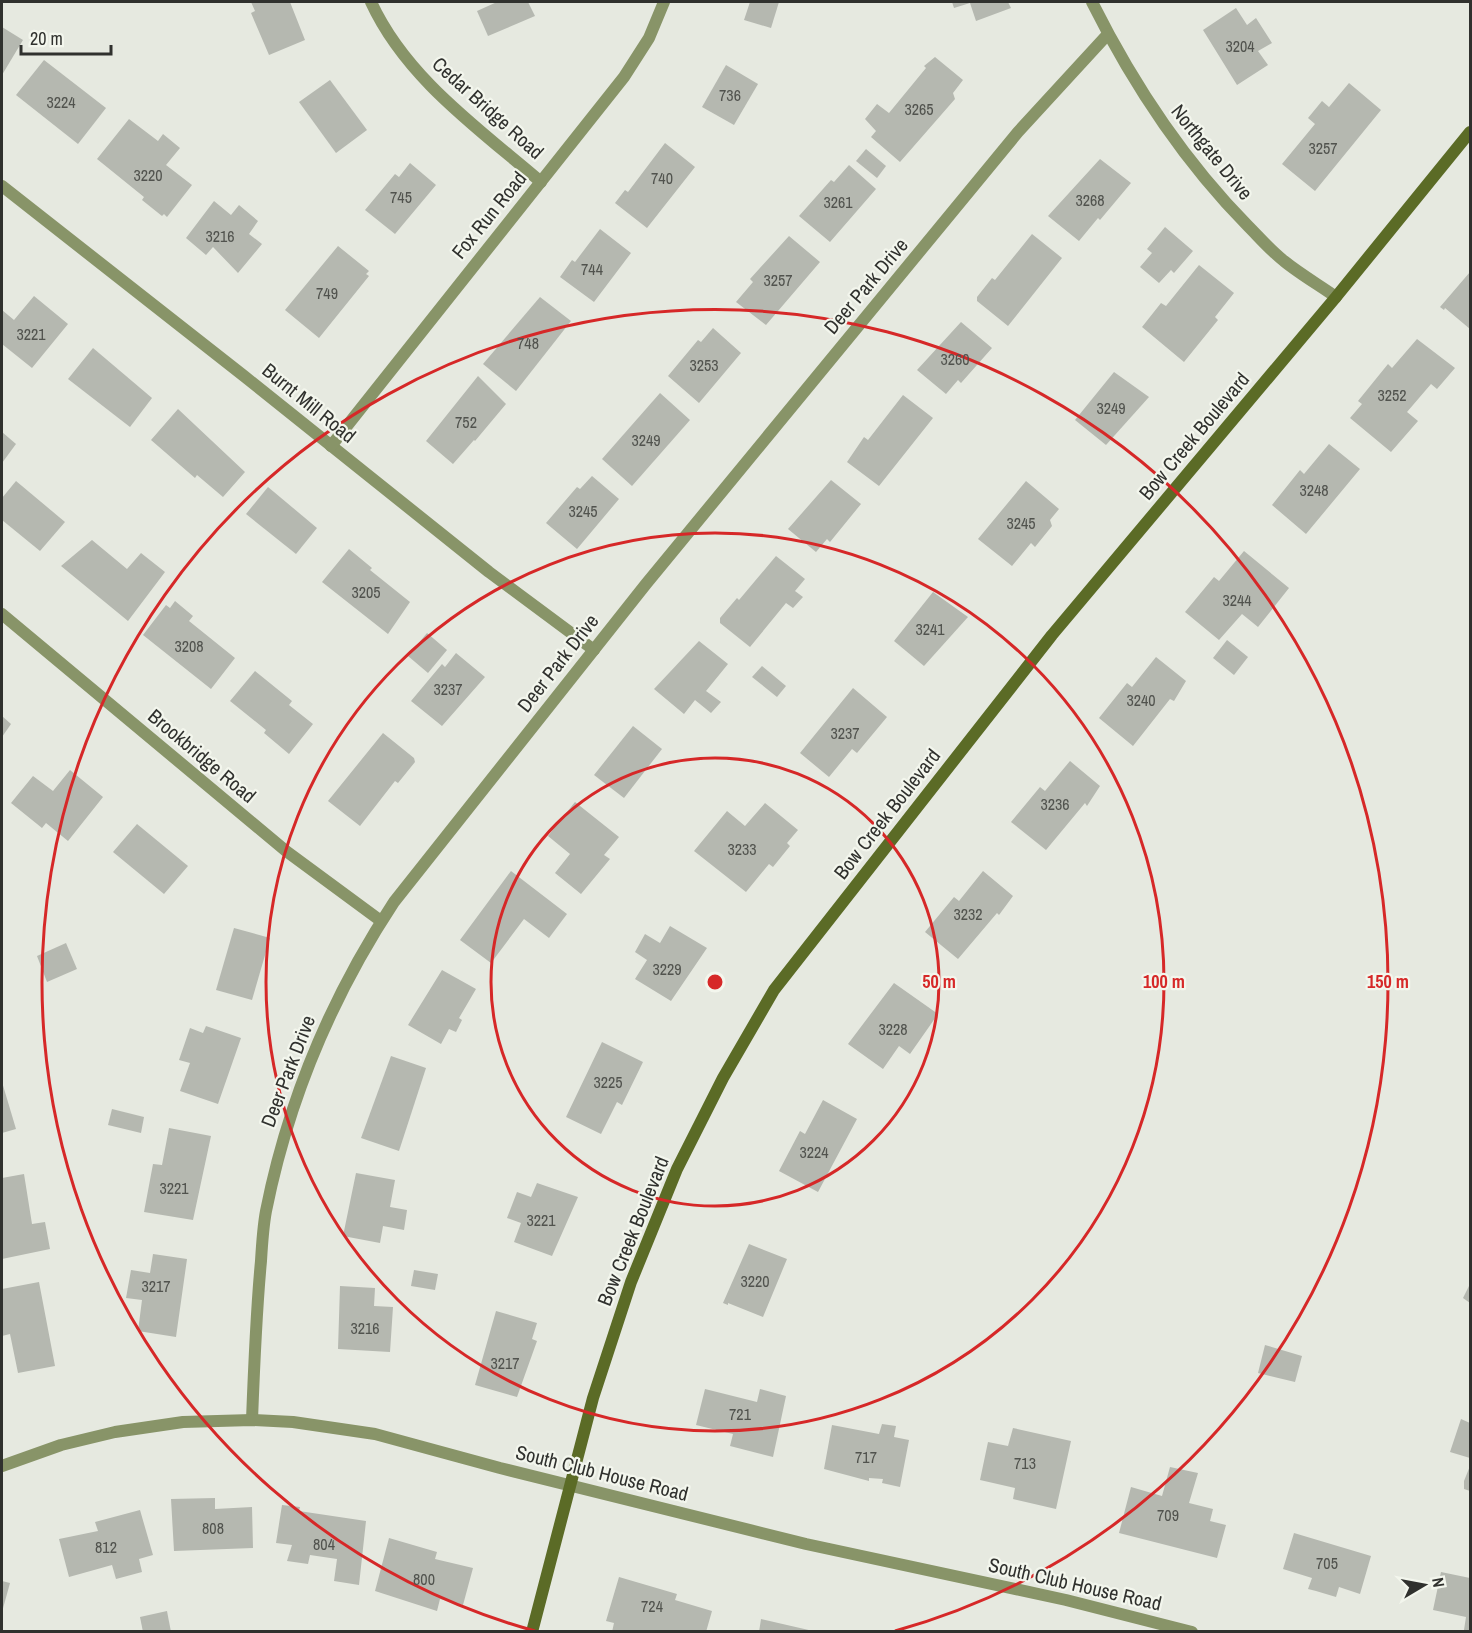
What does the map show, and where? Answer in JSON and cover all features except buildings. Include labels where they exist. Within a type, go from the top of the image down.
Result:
[{"type":"street","name":"Cedar Bridge Road","points":[[371,2],[405,57],[438,95],[541,182]]},
{"type":"street","name":"Fox Run Road","points":[[331,446],[624,77],[649,38],[664,2]]},
{"type":"street","name":"Northgate Drive","points":[[1092,2],[1148,102],[1184,153],[1223,201],[1282,260],[1336,297]]},
{"type":"street","name":"Deer Park Drive","points":[[252,1420],[255,1316],[266,1213],[283,1138],[308,1065],[339,995],[381,921],[653,575],[1018,132],[1108,34]]},
{"type":"street","name":"Bow Creek Boulevard","points":[[532,1632],[593,1398],[627,1292],[677,1169],[718,1088],[774,990],[1052,635],[1336,297],[1470,132]]},
{"type":"street","name":"Burnt Mill Road","points":[[2,186],[489,572],[594,650]]},
{"type":"street","name":"Brookbridge Road","points":[[2,614],[286,851],[381,921]]},
{"type":"street","name":"South Club House Road","points":[[2,1466],[61,1445],[115,1432],[183,1422],[252,1420],[293,1422],[375,1434],[500,1468],[806,1544],[1066,1600],[1192,1632]]}]
